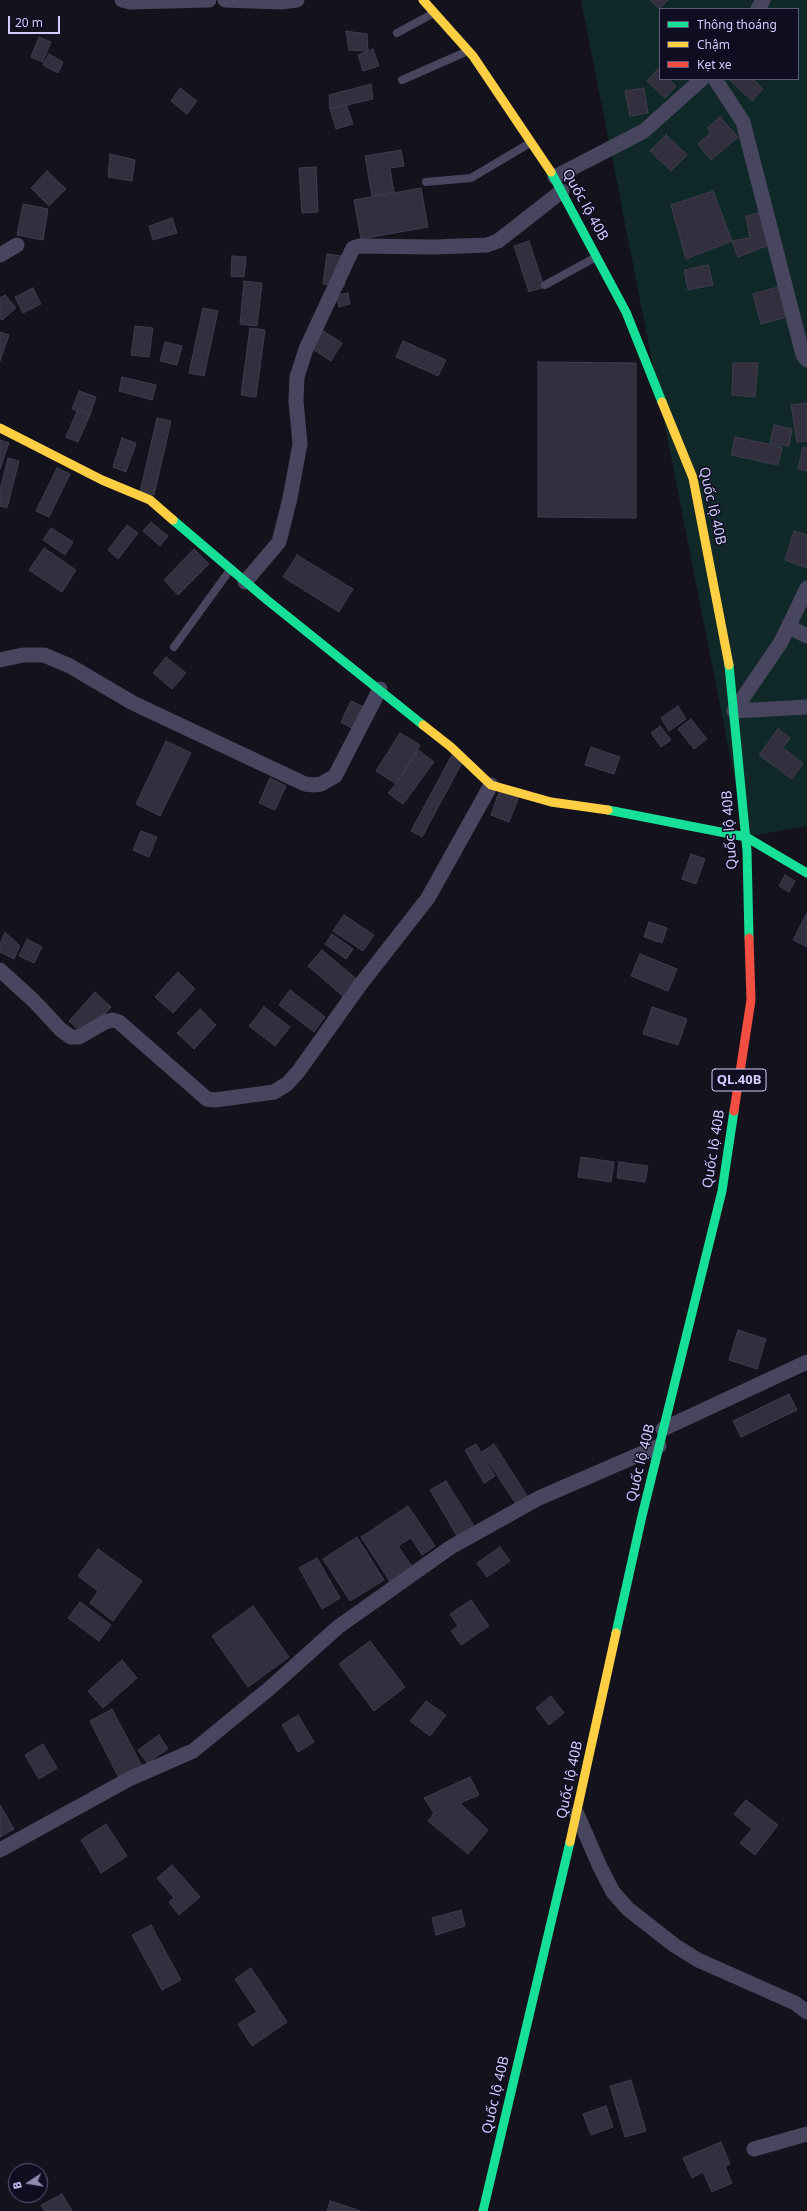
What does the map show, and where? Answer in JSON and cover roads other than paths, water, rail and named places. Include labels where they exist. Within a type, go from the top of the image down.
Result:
[{"type":"main road","name":"Quốc lộ 40B","points":[[423,0],[468,51],[555,178],[626,312],[693,478],[728,652],[746,837],[751,1000],[722,1191],[659,1446],[578,1814],[483,2211]]},
{"type":"main road","points":[[0,428],[95,477],[150,500],[245,582],[451,747],[491,785],[551,802],[622,812],[746,837],[807,873]]},
{"type":"street","points":[[122,0],[130,2],[209,0]]},
{"type":"street","points":[[224,0],[281,2],[297,0]]},
{"type":"street","points":[[555,178],[644,130],[701,80]]},
{"type":"street","points":[[716,80],[743,122],[803,355],[807,360]]},
{"type":"street","points":[[245,582],[258,564],[276,548],[279,542],[290,498],[300,444],[296,394],[297,378],[306,349],[353,248],[359,246],[435,247],[487,244],[498,241],[562,191]]},
{"type":"street","points":[[0,255],[17,245]]},
{"type":"street","points":[[734,711],[767,664],[789,627],[807,588]]},
{"type":"street","points":[[789,627],[807,636]]},
{"type":"street","points":[[0,660],[23,655],[44,654],[70,666],[133,703],[305,784],[314,786],[321,784],[335,776],[380,689]]},
{"type":"street","points":[[734,711],[807,707]]},
{"type":"street","points":[[0,970],[34,1001],[62,1030],[71,1036],[79,1037],[105,1022],[113,1020],[119,1022],[207,1098],[215,1100],[274,1092],[287,1084],[298,1072],[360,986],[428,898],[491,785]]},
{"type":"street","points":[[664,1429],[807,1362]]},
{"type":"street","points":[[0,1850],[131,1778],[193,1751],[270,1688],[338,1627],[451,1547],[538,1498],[659,1446]]},
{"type":"street","points":[[578,1814],[606,1880],[613,1892],[628,1909],[674,1945],[698,1960],[795,2003],[807,2012]]},
{"type":"street","points":[[754,2149],[807,2134]]},
{"type":"lane","points":[[396,33],[434,13]]},
{"type":"lane","points":[[402,80],[468,51]]},
{"type":"lane","points":[[426,182],[471,178],[531,142]]},
{"type":"lane","points":[[545,285],[597,256]]},
{"type":"lane","points":[[174,647],[230,569]]}]
